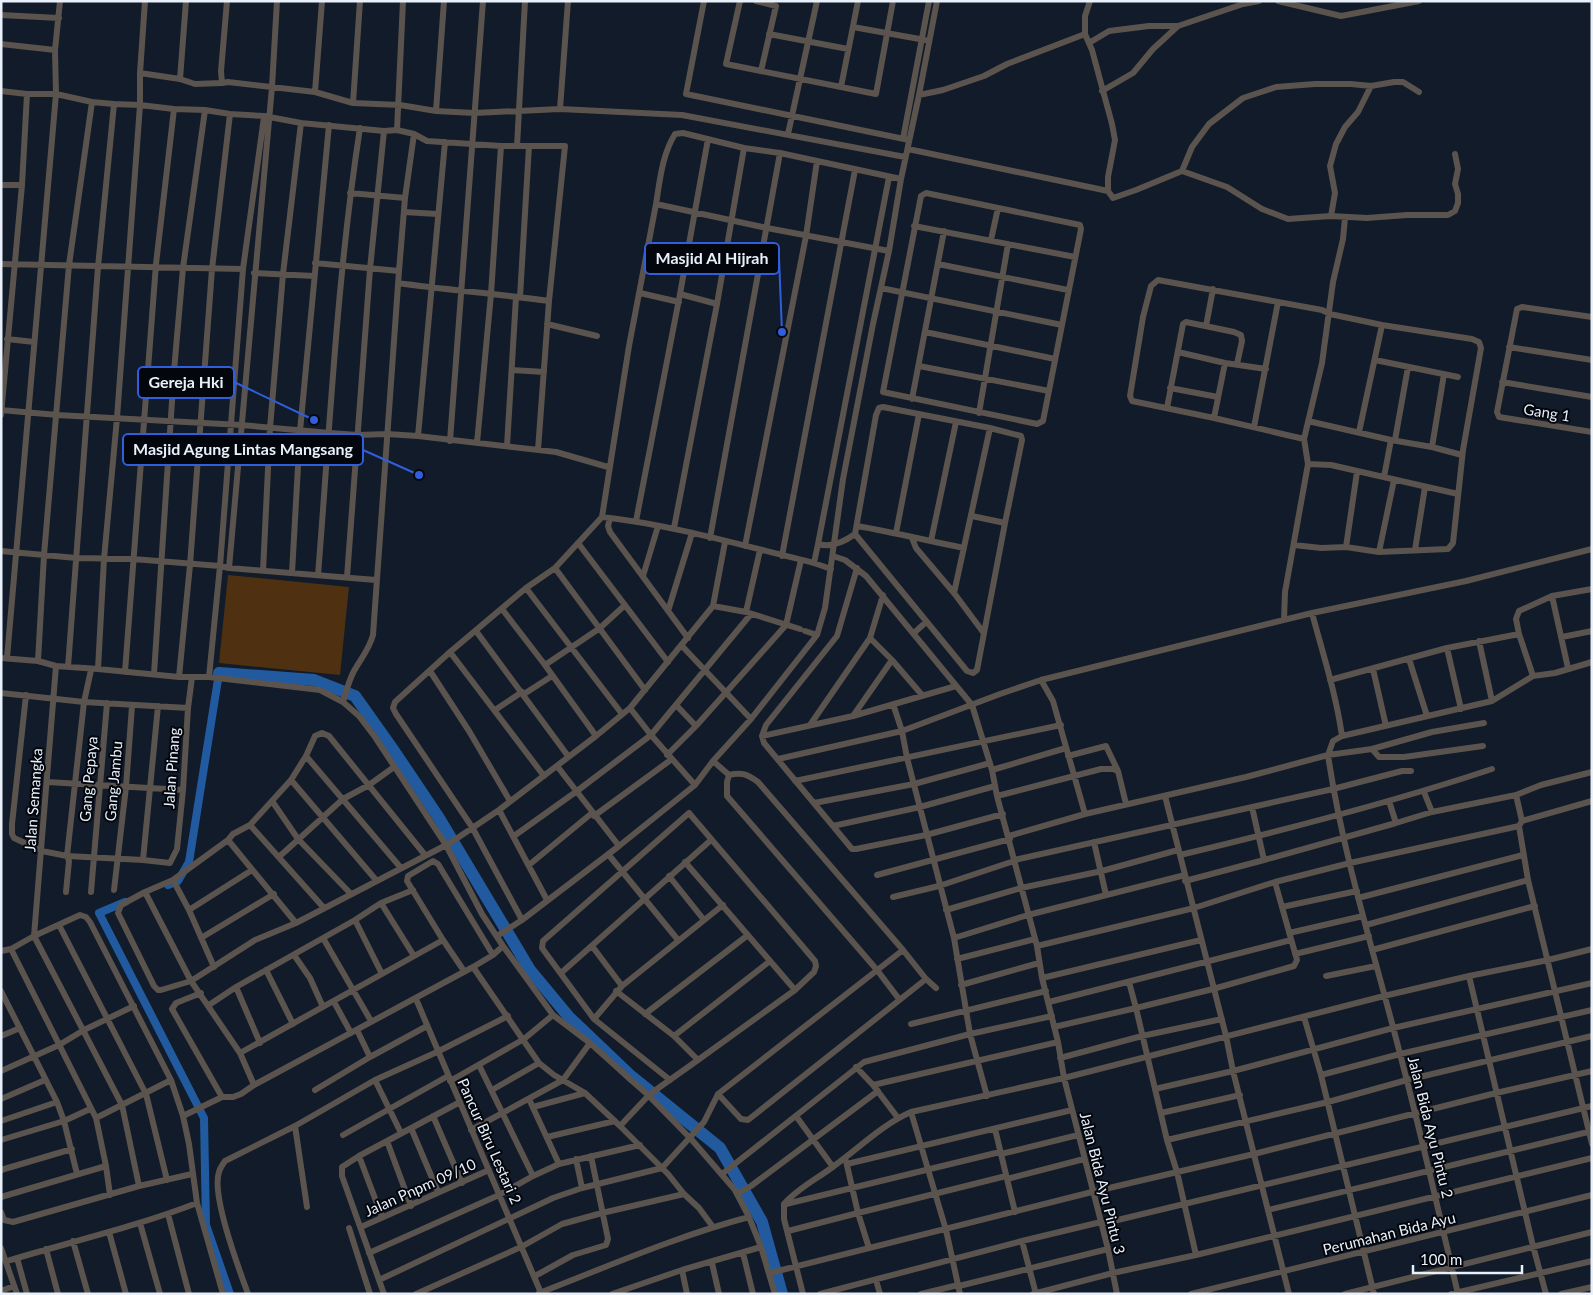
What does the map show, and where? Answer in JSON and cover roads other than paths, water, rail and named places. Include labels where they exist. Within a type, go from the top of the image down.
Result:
[{"type":"street","points":[[60,1],[55,50],[56,94],[42,264],[17,553],[4,658],[38,661],[56,666],[180,677],[225,678],[320,690],[344,699],[364,723],[448,844],[482,914],[500,935],[503,946],[553,1014],[652,1093],[691,1135],[739,1193],[761,1247],[774,1272],[775,1294]]},
{"type":"street","points":[[66,892],[69,861],[67,856],[84,702],[95,669],[117,418],[140,105],[140,73],[145,1]]},
{"type":"street","points":[[180,79],[186,1]]},
{"type":"street","points":[[222,83],[221,71],[227,1]]},
{"type":"street","points":[[209,677],[220,566],[243,269],[272,87],[278,1]]},
{"type":"street","points":[[315,92],[322,1]]},
{"type":"street","points":[[353,103],[360,1]]},
{"type":"street","points":[[397,130],[400,105],[403,1]]},
{"type":"street","points":[[436,111],[444,1]]},
{"type":"street","points":[[450,440],[483,1]]},
{"type":"street","points":[[517,146],[525,1]]},
{"type":"street","points":[[560,109],[568,1]]},
{"type":"street","points":[[704,1],[686,94],[906,140]]},
{"type":"street","points":[[740,1],[726,64],[876,94],[893,1]]},
{"type":"street","points":[[756,1],[776,4],[761,71]]},
{"type":"street","points":[[788,134],[817,1]]},
{"type":"street","points":[[841,87],[858,1]]},
{"type":"street","points":[[906,140],[919,95],[929,1]]},
{"type":"street","points":[[500,935],[520,922],[619,846],[694,785],[751,719],[817,635],[825,608],[836,544],[843,479],[873,324],[883,288],[901,179],[908,149],[906,140],[925,40],[937,1]]},
{"type":"street","points":[[1090,1],[1085,16],[1086,34],[1115,140],[1108,177],[1108,191],[1113,198],[1182,171],[1227,186],[1262,209],[1288,219],[1331,216],[1367,218],[1407,214],[1448,215],[1454,211],[1458,204],[1455,184],[1458,169],[1455,154]]},
{"type":"street","points":[[1089,43],[1109,31],[1149,26],[1178,26],[1243,4],[1259,1]]},
{"type":"street","points":[[1278,1],[1341,16],[1419,1]]},
{"type":"street","points":[[1,15],[59,18]]},
{"type":"street","points":[[1102,91],[1132,74],[1152,49],[1178,26]]},
{"type":"street","points":[[853,28],[925,40]]},
{"type":"street","points":[[769,34],[848,49]]},
{"type":"street","points":[[919,95],[943,90],[984,76],[1007,64],[1086,34]]},
{"type":"street","points":[[1,44],[55,50]]},
{"type":"street","points":[[140,73],[199,84],[228,82],[315,92],[353,103],[400,105],[436,111],[474,113],[560,109],[682,115],[905,157]]},
{"type":"street","points":[[1182,171],[1192,147],[1209,124],[1243,98],[1276,87],[1315,84],[1371,86],[1403,82],[1419,92]]},
{"type":"street","points":[[1331,216],[1335,193],[1330,166],[1336,144],[1345,127],[1358,112],[1371,86]]},
{"type":"street","points":[[1,91],[27,94],[56,94],[92,102],[205,110],[301,123],[384,131],[397,130],[414,134],[427,141],[501,146],[565,146],[547,324],[542,451]]},
{"type":"street","points":[[1,415],[13,264],[22,185],[27,94]]},
{"type":"street","points":[[38,661],[44,555],[69,265],[92,102]]},
{"type":"street","points":[[68,667],[98,267],[114,104]]},
{"type":"street","points":[[125,672],[156,268],[174,109]]},
{"type":"street","points":[[154,674],[183,268],[205,110]]},
{"type":"street","points":[[180,677],[212,269],[230,114]]},
{"type":"street","points":[[229,568],[266,117]]},
{"type":"street","points":[[263,571],[270,428],[283,274],[301,123]]},
{"type":"street","points":[[292,573],[300,431],[328,125]]},
{"type":"street","points":[[318,575],[342,265],[360,128]]},
{"type":"street","points":[[347,576],[370,269],[384,131]]},
{"type":"street","points":[[520,922],[472,827],[393,708],[395,702],[450,652],[526,588],[555,568],[602,517],[608,468],[629,346],[663,163],[669,143],[675,134],[683,133],[744,148],[780,153],[901,179]]},
{"type":"street","points":[[344,699],[353,672],[371,644],[373,635],[398,283],[405,198],[414,134]]},
{"type":"street","points":[[636,521],[708,139]]},
{"type":"street","points":[[418,436],[445,142]]},
{"type":"street","points":[[477,443],[491,294],[501,146]]},
{"type":"street","points":[[507,446],[529,146]]},
{"type":"street","points":[[674,528],[717,304],[744,148]]},
{"type":"street","points":[[908,149],[1108,191]]},
{"type":"street","points":[[710,538],[780,153]]},
{"type":"street","points":[[745,546],[806,236],[817,161]]},
{"type":"street","points":[[782,556],[843,243],[855,170]]},
{"type":"street","points":[[814,563],[889,176]]},
{"type":"street","points":[[1,185],[22,185]]},
{"type":"street","points":[[350,193],[405,198]]},
{"type":"street","points":[[923,194],[1080,225],[1081,229],[1041,424],[912,399],[885,393],[882,390],[914,226],[923,194]]},
{"type":"street","points":[[656,204],[806,236],[889,251]]},
{"type":"street","points":[[991,240],[998,208]]},
{"type":"street","points":[[404,212],[438,214]]},
{"type":"street","points":[[1284,620],[1285,592],[1308,464],[1304,438],[1322,363],[1345,218]]},
{"type":"street","points":[[914,226],[1075,257]]},
{"type":"street","points":[[912,399],[944,231]]},
{"type":"street","points":[[979,413],[1008,244]]},
{"type":"street","points":[[315,263],[399,271]]},
{"type":"street","points":[[1,264],[243,269]]},
{"type":"street","points":[[938,264],[1068,290]]},
{"type":"street","points":[[254,273],[314,276]]},
{"type":"street","points":[[1294,545],[1321,548],[1346,547],[1379,552],[1448,548],[1453,543],[1462,456],[1481,348],[1479,342],[1472,339],[1382,325],[1330,314],[1322,310],[1158,280],[1152,286],[1143,317],[1130,396],[1134,403],[1167,408],[1304,438]]},
{"type":"street","points":[[398,283],[549,302]]},
{"type":"street","points":[[883,288],[1062,324]]},
{"type":"street","points":[[1206,326],[1213,289]]},
{"type":"street","points":[[640,293],[678,302]]},
{"type":"street","points":[[680,294],[717,304]]},
{"type":"street","points":[[1254,426],[1278,302]]},
{"type":"street","points":[[1592,317],[1522,307],[1516,309],[1502,382],[1592,397]]},
{"type":"street","points":[[1167,408],[1183,324],[1186,322],[1240,335],[1242,341],[1237,364]]},
{"type":"street","points":[[547,324],[596,336]]},
{"type":"street","points":[[1359,432],[1382,325]]},
{"type":"street","points":[[925,332],[1054,359]]},
{"type":"street","points":[[7,339],[34,342]]},
{"type":"street","points":[[1509,347],[1592,360]]},
{"type":"street","points":[[1178,352],[1225,363],[1266,369]]},
{"type":"street","points":[[1375,360],[1458,377]]},
{"type":"street","points":[[1214,418],[1225,363]]},
{"type":"street","points":[[919,366],[1049,391]]},
{"type":"street","points":[[1384,477],[1408,367]]},
{"type":"street","points":[[512,370],[544,372]]},
{"type":"street","points":[[1432,447],[1444,374]]},
{"type":"street","name":"Gang 1","points":[[1502,382],[1497,412],[1499,417],[1592,432]]},
{"type":"street","points":[[1170,388],[1218,397]]},
{"type":"street","points":[[883,407],[919,414],[1018,435],[1021,436],[1022,440],[1004,524],[977,670],[973,673],[968,671],[926,622],[855,534],[876,415],[879,408],[883,407]]},
{"type":"street","points":[[1,410],[57,416],[171,421],[230,426],[241,425],[358,435],[418,436],[556,452],[608,468]]},
{"type":"street","points":[[896,533],[919,414]]},
{"type":"street","points":[[1308,420],[1432,447],[1462,456]]},
{"type":"street","points":[[931,541],[956,422]]},
{"type":"street","points":[[954,593],[990,428]]},
{"type":"street","points":[[1308,464],[1331,465],[1458,494]]},
{"type":"street","points":[[1346,547],[1357,472]]},
{"type":"street","points":[[1379,552],[1394,480]]},
{"type":"street","points":[[1415,550],[1425,487]]},
{"type":"street","points":[[972,516],[1004,524]]},
{"type":"street","points":[[602,517],[674,528],[814,563],[831,569]]},
{"type":"street","points":[[610,518],[608,526],[610,532],[688,638]]},
{"type":"street","points":[[643,576],[658,526]]},
{"type":"street","points":[[856,526],[964,548]]},
{"type":"street","points":[[668,611],[692,533]]},
{"type":"street","points":[[818,544],[828,546],[836,544],[855,534]]},
{"type":"street","points":[[912,538],[916,548],[954,593],[983,632]]},
{"type":"street","points":[[425,855],[329,736],[318,734],[315,736],[306,756],[291,780],[250,825],[233,834],[228,840],[173,880],[120,905],[118,913],[154,986],[158,990],[192,981],[254,940],[296,923],[448,844],[500,810],[630,708],[713,606],[725,542]]},
{"type":"street","points":[[578,543],[668,662]]},
{"type":"street","points":[[778,760],[902,731],[1042,680],[1312,613],[1466,581],[1592,549]]},
{"type":"street","points":[[1,550],[76,558],[133,559],[161,563],[347,576],[376,580]]},
{"type":"street","points":[[514,836],[577,792],[651,735],[749,613],[760,550]]},
{"type":"street","points":[[833,556],[845,560],[857,568],[883,595],[972,705]]},
{"type":"street","points":[[529,865],[670,757],[786,625],[801,560]]},
{"type":"street","points":[[555,568],[645,690]]},
{"type":"street","points":[[857,568],[837,636],[766,725],[762,736],[764,743],[852,849],[926,835],[1003,814]]},
{"type":"street","points":[[526,588],[622,714]]},
{"type":"street","points":[[1533,676],[1519,634],[1516,619],[1519,611],[1552,596],[1592,589]]},
{"type":"street","points":[[810,725],[870,638],[883,595]]},
{"type":"street","points":[[1552,596],[1568,668]]},
{"type":"street","points":[[545,666],[600,628],[625,605]]},
{"type":"street","points":[[713,606],[749,613],[817,635]]},
{"type":"street","points":[[502,610],[596,736]]},
{"type":"street","points":[[1312,613],[1339,714],[1342,736]]},
{"type":"street","points":[[914,633],[926,622]]},
{"type":"street","points":[[476,631],[568,756]]},
{"type":"street","points":[[1562,637],[1592,631]]},
{"type":"street","points":[[1330,680],[1447,648],[1519,634]]},
{"type":"street","points":[[870,638],[922,695]]},
{"type":"street","points":[[1478,641],[1492,701]]},
{"type":"street","points":[[682,646],[751,719]]},
{"type":"street","points":[[1447,648],[1461,709]]},
{"type":"street","points":[[450,652],[544,776]]},
{"type":"street","points":[[1409,659],[1427,716]]},
{"type":"street","points":[[853,716],[892,660]]},
{"type":"street","points":[[1328,755],[1333,741],[1342,736],[1492,701],[1533,676],[1555,673],[1592,662]]},
{"type":"street","name":"Jalan Semangka","points":[[34,936],[56,666]]},
{"type":"street","points":[[1373,669],[1386,726]]},
{"type":"street","points":[[430,671],[470,730],[510,801]]},
{"type":"street","points":[[495,710],[552,676]]},
{"type":"street","name":"Jalan Pinang","points":[[143,860],[170,863],[177,849],[192,677]]},
{"type":"street","points":[[1042,680],[1053,701],[1085,814]]},
{"type":"street","points":[[762,736],[853,716],[956,686]]},
{"type":"street","points":[[1,693],[132,706],[188,708]]},
{"type":"street","points":[[26,695],[12,834],[14,838],[42,851],[67,856],[143,860],[158,706]]},
{"type":"street","name":"Gang Pepaya","points":[[91,892],[107,703]]},
{"type":"street","points":[[893,704],[902,731],[932,860],[954,938],[965,1010],[986,1096]]},
{"type":"street","points":[[676,705],[696,726]]},
{"type":"street","name":"Jalan Bida Ayu Pintu 3","points":[[972,705],[991,766],[997,796],[1036,942],[1064,1078],[1108,1249],[1117,1294]]},
{"type":"street","name":"Gang Jambu","points":[[114,890],[126,787],[132,706]]},
{"type":"street","points":[[630,708],[694,785]]},
{"type":"street","points":[[877,875],[1009,838],[1085,814],[1246,777],[1328,755],[1372,749],[1432,732],[1484,723]]},
{"type":"street","points":[[795,781],[1060,725]]},
{"type":"street","points":[[1068,756],[1106,746],[1118,772],[1126,804]]},
{"type":"street","points":[[1372,749],[1379,757],[1404,757],[1483,746]]},
{"type":"street","points":[[814,803],[914,784],[1066,748]]},
{"type":"street","name":"Jalan Bida Ayu Pintu 2","points":[[1328,755],[1338,814],[1407,1080],[1452,1268],[1456,1293]]},
{"type":"street","points":[[306,756],[402,868]]},
{"type":"street","points":[[713,761],[729,775]]},
{"type":"street","points":[[280,856],[344,799],[369,785],[394,766]]},
{"type":"street","points":[[557,766],[593,815],[619,846]]},
{"type":"street","points":[[997,796],[1101,769],[1113,769],[1118,772]]},
{"type":"street","points":[[946,910],[1021,888],[1258,836],[1424,792],[1492,769]]},
{"type":"street","points":[[893,896],[939,886],[1014,860],[1252,808],[1402,771],[1411,771]]},
{"type":"street","points":[[729,775],[740,772],[749,775],[758,782],[936,988]]},
{"type":"street","points":[[954,938],[1028,915],[1106,895],[1264,860],[1432,812],[1516,795],[1540,785],[1592,772]]},
{"type":"street","points":[[729,775],[727,796],[900,999]]},
{"type":"street","points":[[291,780],[376,880]]},
{"type":"street","points":[[47,782],[183,790]]},
{"type":"street","points":[[833,826],[920,807],[995,786]]},
{"type":"street","points":[[1424,792],[1432,812]]},
{"type":"street","points":[[1516,795],[1528,880],[1592,1144]]},
{"type":"street","points":[[1165,796],[1289,1294]]},
{"type":"street","points":[[272,801],[298,839],[350,894]]},
{"type":"street","points":[[1389,801],[1396,823]]},
{"type":"street","points":[[957,959],[1194,908],[1275,882],[1520,824],[1592,802]]},
{"type":"street","points":[[1252,808],[1264,860]]},
{"type":"street","points":[[500,810],[547,900]]},
{"type":"street","points":[[547,1137],[618,1123],[652,1093],[795,990],[814,972],[815,962],[689,813],[543,941],[542,948],[594,1019],[670,1080]]},
{"type":"street","points":[[250,825],[280,856],[324,908]]},
{"type":"street","points":[[228,840],[296,923]]},
{"type":"street","points":[[561,973],[711,840]]},
{"type":"street","points":[[1094,842],[1106,895]]},
{"type":"street","points":[[608,854],[678,940]]},
{"type":"street","points":[[1282,907],[1358,894],[1523,855]]},
{"type":"street","points":[[464,971],[407,881],[408,876],[433,861],[436,862],[493,955]]},
{"type":"street","points":[[685,862],[795,990]]},
{"type":"street","points":[[188,910],[252,870]]},
{"type":"street","points":[[669,876],[704,920]]},
{"type":"street","points":[[173,880],[214,967]]},
{"type":"street","points":[[1366,925],[1528,880]]},
{"type":"street","points":[[1054,1027],[1213,989],[1294,966],[1297,960],[1275,882]]},
{"type":"street","points":[[209,1005],[236,987],[355,920],[381,903],[413,890]]},
{"type":"street","points":[[145,892],[192,981],[240,1053],[254,1085]]},
{"type":"street","points":[[201,938],[274,894]]},
{"type":"street","points":[[381,903],[414,956]]},
{"type":"street","points":[[594,1019],[616,991],[723,905]]},
{"type":"street","points":[[1372,950],[1535,906]]},
{"type":"street","points":[[1,951],[11,949],[80,915],[86,917],[90,922],[171,1080],[183,1116],[192,1160],[192,1174],[197,1203],[224,1294]]},
{"type":"street","points":[[1049,1002],[1207,963],[1363,916]]},
{"type":"street","points":[[355,920],[382,974]]},
{"type":"street","points":[[59,925],[146,1094],[167,1180]]},
{"type":"street","points":[[645,1014],[748,935]]},
{"type":"street","points":[[34,936],[122,1105],[139,1186]]},
{"type":"street","points":[[1295,954],[1369,936]]},
{"type":"street","points":[[323,938],[371,1021]]},
{"type":"street","points":[[240,1053],[443,940]]},
{"type":"street","points":[[1042,978],[1201,940]]},
{"type":"street","points":[[183,1116],[222,1097],[234,1097],[241,1094],[371,1021],[416,999],[493,955],[503,946]]},
{"type":"street","points":[[592,946],[622,986]]},
{"type":"street","points":[[11,949],[96,1118],[110,1195]]},
{"type":"street","points":[[846,1161],[898,1118],[911,1112],[1064,1078],[1384,996],[1592,949]]},
{"type":"street","points":[[379,1280],[554,1198],[596,1184],[662,1168],[704,1122],[718,1094],[904,950]]},
{"type":"street","points":[[294,955],[310,978],[322,1007]]},
{"type":"street","points":[[674,1036],[770,962]]},
{"type":"street","points":[[960,985],[1039,963]]},
{"type":"street","points":[[473,966],[539,1063],[585,1094],[618,1123],[699,1208],[713,1227]]},
{"type":"street","points":[[1326,976],[1376,966]]},
{"type":"street","points":[[266,970],[293,1024]]},
{"type":"street","points":[[1469,976],[1546,1294]]},
{"type":"street","points":[[718,1094],[741,1120],[748,1120],[926,978]]},
{"type":"street","points":[[1129,982],[1166,1140],[1177,1172],[1196,1255]]},
{"type":"street","points":[[1155,1089],[1234,1071],[1393,1028],[1592,983]]},
{"type":"street","points":[[236,987],[260,1043]]},
{"type":"street","points":[[912,1024],[1046,990]]},
{"type":"street","points":[[1,991],[57,1102],[72,1149],[77,1174]]},
{"type":"street","points":[[616,991],[674,1036],[698,1060]]},
{"type":"street","points":[[201,993],[176,1003],[172,1009],[222,1097]]},
{"type":"street","name":"Pancur Biru Lestari 2","points":[[416,999],[437,1052],[535,1276],[540,1293]]},
{"type":"street","points":[[334,1002],[370,1057]]},
{"type":"street","points":[[1,1071],[59,1045],[84,1030],[134,1006]]},
{"type":"street","points":[[1,1012],[10,1009]]},
{"type":"street","points":[[1321,1076],[1400,1054],[1592,1010]]},
{"type":"street","points":[[343,1135],[388,1109],[479,1065],[524,1039],[553,1014]]},
{"type":"street","points":[[248,1294],[234,1257],[224,1220],[218,1184],[219,1172],[225,1161],[295,1126],[375,1080],[437,1052],[508,1016]]},
{"type":"street","points":[[722,1174],[856,1067],[870,1059],[1052,1016]]},
{"type":"street","points":[[1304,1017],[1328,1102],[1373,1290]]},
{"type":"street","points":[[1060,1058],[1142,1036],[1222,1019]]},
{"type":"street","points":[[315,1090],[427,1026]]},
{"type":"street","points":[[1,1036],[20,1028]]},
{"type":"street","points":[[1166,1140],[1328,1102],[1407,1080],[1592,1036]]},
{"type":"street","points":[[873,1085],[1058,1042]]},
{"type":"street","points":[[471,1130],[563,1080],[590,1043]]},
{"type":"street","points":[[492,1090],[539,1063]]},
{"type":"street","points":[[479,1065],[533,1176]]},
{"type":"street","points":[[856,1067],[878,1091],[898,1118]]},
{"type":"street","points":[[774,1272],[1092,1192],[1592,1071]]},
{"type":"street","points":[[1,1099],[45,1080]]},
{"type":"street","points":[[96,1118],[171,1080]]},
{"type":"street","points":[[375,1080],[400,1133]]},
{"type":"street","points":[[739,1193],[878,1091]]},
{"type":"street","points":[[533,1107],[585,1094]]},
{"type":"street","points":[[1161,1113],[1240,1095]]},
{"type":"street","points":[[528,1100],[559,1164]]},
{"type":"street","points":[[1,1121],[57,1102]]},
{"type":"street","points":[[384,1294],[342,1176],[342,1167],[400,1133],[460,1102]]},
{"type":"street","points":[[820,1294],[1022,1241],[1592,1106]]},
{"type":"street","points":[[1,1140],[64,1121],[90,1109]]},
{"type":"street","points":[[803,1294],[783,1212],[784,1204],[833,1167],[846,1161],[995,1129],[1072,1110]]},
{"type":"street","points":[[911,1112],[946,1230],[960,1294]]},
{"type":"street","points":[[433,1116],[462,1183]]},
{"type":"street","points":[[796,1116],[833,1167]]},
{"type":"street","points":[[295,1126],[307,1207]]},
{"type":"street","points":[[411,1128],[438,1192]]},
{"type":"street","points":[[995,1129],[1015,1212]]},
{"type":"street","points":[[1268,1210],[1590,1131]]},
{"type":"street","points":[[784,1204],[1078,1135]]},
{"type":"street","points":[[387,1141],[411,1206]]},
{"type":"street","points":[[370,1253],[499,1195],[559,1164],[640,1145]]},
{"type":"street","points":[[1,1170],[72,1149]]},
{"type":"street","points":[[359,1156],[382,1217]]},
{"type":"street","points":[[535,1276],[573,1255],[606,1246],[608,1240],[590,1156]]},
{"type":"street","points":[[1022,1241],[1035,1294],[1112,1273],[1196,1255],[1592,1158]]},
{"type":"street","points":[[576,1159],[582,1188]]},
{"type":"street","points":[[788,1231],[1084,1159]]},
{"type":"street","points":[[846,1161],[868,1248]]},
{"type":"street","points":[[1,1197],[106,1166]]},
{"type":"street","name":"Jalan Pnpm 09/10","points":[[361,1228],[489,1170]]},
{"type":"street","points":[[1,1212],[4,1220],[13,1222],[139,1186],[192,1174]]},
{"type":"street","points":[[416,1294],[521,1247],[562,1224],[684,1194]]},
{"type":"street","name":"Perumahan Bida Ayu","points":[[1191,1294],[1206,1292],[1592,1195]]},
{"type":"street","points":[[7,1261],[140,1223],[197,1203]]},
{"type":"street","points":[[168,1214],[189,1294]]},
{"type":"street","points":[[540,1293],[644,1252],[713,1227],[749,1217]]},
{"type":"street","points":[[140,1223],[160,1294]]},
{"type":"street","points":[[348,1228],[370,1294]]},
{"type":"street","points":[[109,1232],[126,1294]]},
{"type":"street","points":[[1345,1294],[1373,1290],[1533,1246],[1592,1232]]},
{"type":"street","points":[[73,1241],[88,1294]]},
{"type":"street","points":[[612,1294],[682,1270],[712,1263],[761,1247]]},
{"type":"street","points":[[46,1249],[58,1294]]},
{"type":"street","points":[[921,1294],[1108,1249]]},
{"type":"street","points":[[2,1250],[17,1294]]},
{"type":"street","points":[[743,1253],[753,1294]]},
{"type":"street","points":[[17,1258],[27,1294]]},
{"type":"street","points":[[1456,1293],[1592,1261]]},
{"type":"street","points":[[712,1263],[719,1294]]},
{"type":"street","points":[[682,1270],[688,1294]]},
{"type":"street","points":[[876,1280],[880,1294]]},
{"type":"street","points":[[1,1291],[14,1286]]},
{"type":"street","points":[[1561,1294],[1592,1286]]},
{"type":"waterway","points":[[168,885],[178,881],[189,862],[219,673]]},
{"type":"waterway","points":[[219,673],[314,680],[355,696],[439,818],[530,970],[569,1017],[631,1076],[720,1148],[762,1222],[782,1294]]},
{"type":"waterway","points":[[125,902],[99,913],[204,1118],[206,1225],[230,1294]]},
{"type":"place","name":"Masjid Al Hijrah","points":[[782,332]]},
{"type":"place","name":"Gereja Hki","points":[[314,420]]},
{"type":"place","name":"Masjid Agung Lintas Mangsang","points":[[419,475]]}]
